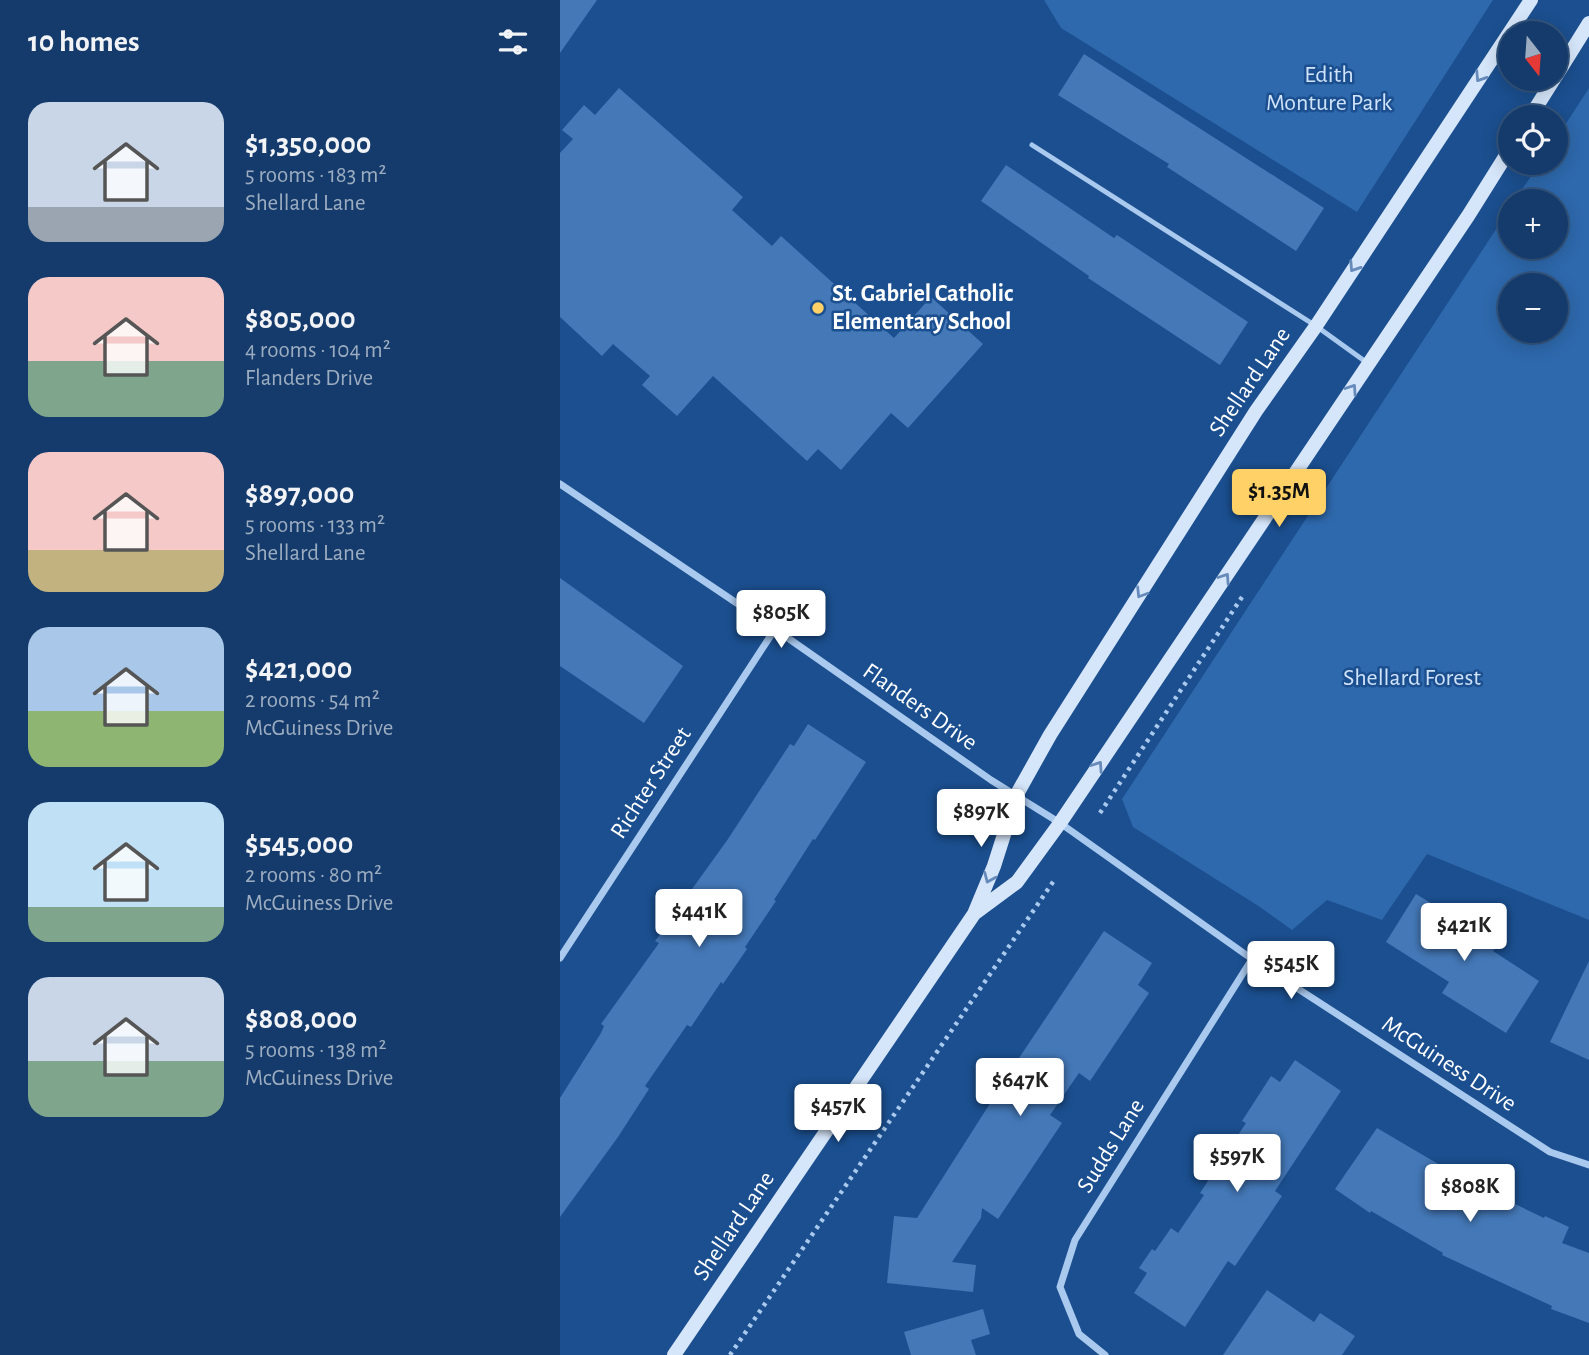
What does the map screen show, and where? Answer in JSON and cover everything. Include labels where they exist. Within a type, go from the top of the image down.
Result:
[{"type":"main road","name":"Shellard Lane","points":[[674,1355],[974,914],[994,866],[1017,794],[1051,735],[1256,411],[1316,326],[1531,0]]},
{"type":"main road","points":[[1568,56],[1589,23]]},
{"type":"main road","name":"Shellard Lane","points":[[974,914],[1017,882],[1060,823],[1498,168]]},
{"type":"street","name":"Flanders Drive","points":[[560,484],[991,779],[1017,794]]},
{"type":"street","name":"Richter Street","points":[[560,958],[775,629]]},
{"type":"street","name":"McGuiness Drive","points":[[1017,794],[1252,959],[1550,1152],[1589,1165]]},
{"type":"street","name":"Sudds Lane","points":[[1105,1355],[1079,1334],[1060,1287],[1074,1240],[1252,959]]},
{"type":"lane","points":[[1032,145],[1316,326],[1369,364]]},
{"type":"path","points":[[730,1355],[1055,879]]},
{"type":"green space","name":"Edith Monture Park","points":[[1044,0],[1493,0],[1357,212],[1061,28]]},
{"type":"green space","name":"Shellard Forest","points":[[1589,88],[1589,920],[1427,854],[1382,920],[1327,900],[1292,930],[1133,827],[1122,799],[1498,226],[1498,259],[1568,259],[1568,189],[1522,189],[1532,175],[1568,175],[1568,120]]},
{"type":"building","points":[[560,0],[597,0],[560,53]]},
{"type":"building","points":[[1084,54],[1324,208],[1296,251],[1167,167],[1169,164],[1058,95]]},
{"type":"building","points":[[619,88],[743,197],[732,210],[772,246],[781,236],[894,338],[931,297],[983,344],[908,428],[891,413],[841,470],[818,449],[807,461],[713,376],[677,416],[642,385],[650,376],[613,344],[602,356],[560,317],[560,153],[573,139],[562,130],[584,105],[595,115]]},
{"type":"building","points":[[1006,165],[1114,238],[1117,235],[1248,322],[1220,365],[1088,278],[1089,276],[981,201]]},
{"type":"building","points":[[560,578],[683,666],[644,723],[560,666]]},
{"type":"building","points":[[808,724],[866,762],[774,900],[776,901],[745,947],[747,949],[691,1027],[687,1025],[645,1086],[649,1089],[618,1137],[560,1217],[560,1098],[601,1033],[604,1026],[601,1024],[659,943],[655,941],[689,898],[687,896],[790,744],[794,746]]},
{"type":"building","points":[[1416,894],[1498,944],[1493,951],[1539,981],[1506,1033],[1442,993],[1449,982],[1386,942]]},
{"type":"building","points":[[1104,931],[1152,963],[1138,985],[1149,993],[1090,1081],[1079,1073],[1050,1115],[1062,1123],[998,1219],[982,1208],[981,1218],[952,1262],[976,1265],[973,1292],[887,1283],[894,1216],[917,1218]]},
{"type":"building","points":[[1589,961],[1589,1060],[1550,1042]]},
{"type":"building","points":[[1295,1060],[1341,1091],[1275,1191],[1282,1196],[1235,1266],[1228,1261],[1185,1327],[1134,1293],[1147,1273],[1139,1268],[1171,1228],[1178,1233],[1204,1195],[1200,1193],[1246,1123],[1242,1121],[1271,1076],[1280,1082]]},
{"type":"building","points":[[1377,1128],[1491,1195],[1492,1193],[1569,1227],[1562,1243],[1589,1253],[1589,1323],[1551,1309],[1552,1306],[1442,1255],[1443,1253],[1371,1211],[1370,1213],[1335,1189]]},
{"type":"building","points":[[1267,1290],[1314,1322],[1320,1313],[1355,1336],[1342,1355],[1223,1355]]},
{"type":"building","points":[[983,1309],[990,1334],[971,1340],[976,1355],[911,1355],[904,1332]]},
{"type":"place","name":"St. Gabriel Catholic Elementary School","points":[[818,308]]}]
